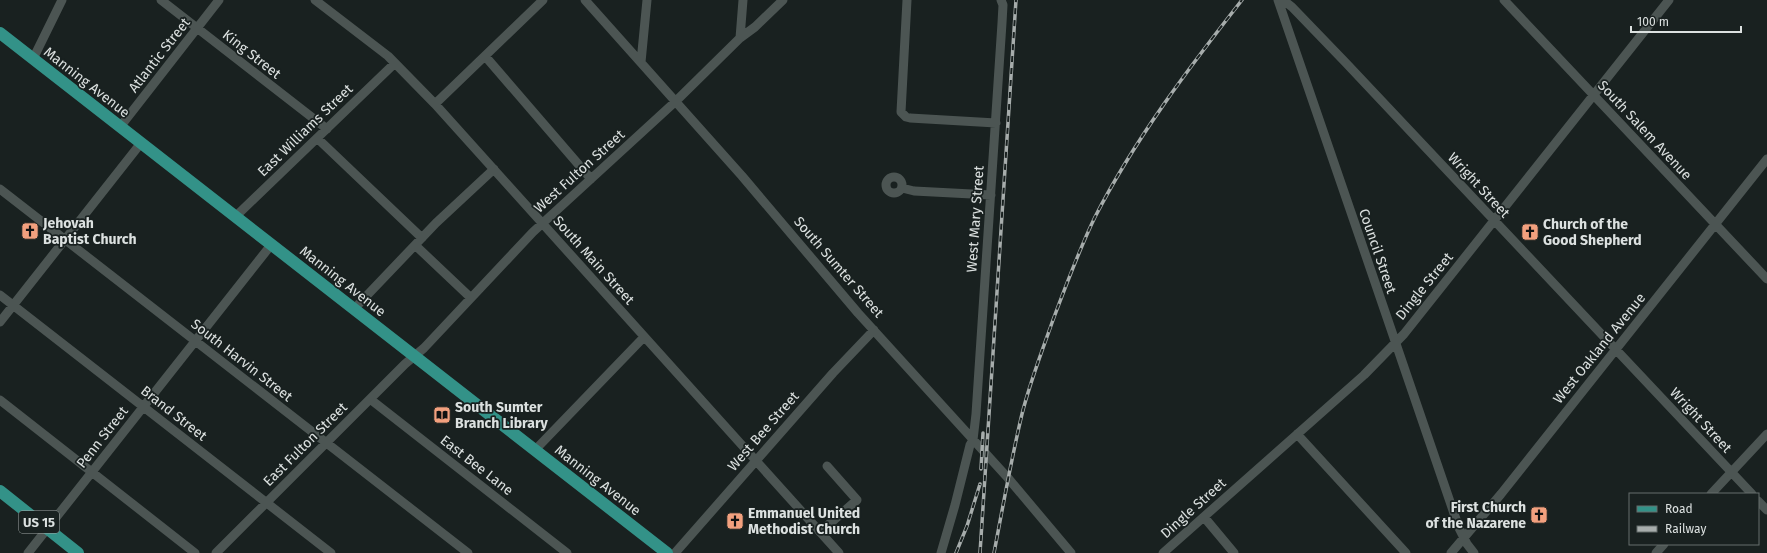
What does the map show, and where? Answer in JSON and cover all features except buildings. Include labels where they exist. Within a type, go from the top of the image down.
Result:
[{"type":"main road","name":"Manning Avenue","points":[[0,32],[140,143],[667,553]]},
{"type":"main road","name":"US 15","points":[[0,491],[78,553]]},
{"type":"street","points":[[33,59],[62,0]]},
{"type":"street","name":"King Street","points":[[161,0],[327,129]]},
{"type":"street","name":"Atlantic Street","points":[[120,127],[219,0]]},
{"type":"street","name":"South Main Street","points":[[315,0],[395,63],[435,104],[839,553]]},
{"type":"street","points":[[435,104],[543,0]]},
{"type":"street","name":"South Sumter Street","points":[[585,0],[676,101],[874,330],[1013,483],[1071,553]]},
{"type":"street","points":[[641,62],[647,0]]},
{"type":"street","points":[[740,38],[743,0]]},
{"type":"street","name":"West Fulton Street","points":[[414,356],[542,224],[676,101],[740,38],[755,27],[783,0]]},
{"type":"street","points":[[907,0],[901,112],[906,117],[910,118],[996,123]]},
{"type":"street","name":"West Mary Street","points":[[941,553],[970,444],[973,440],[996,123],[1003,5],[1001,0]]},
{"type":"street","name":"Council Street","points":[[1278,0],[1338,178],[1385,314],[1397,342],[1406,373],[1464,539],[1474,553]]},
{"type":"street","name":"Wright Street","points":[[1283,0],[1292,7],[1336,52],[1493,221],[1751,493]]},
{"type":"street","name":"Dingle Street","points":[[1163,553],[1364,375],[1397,342],[1669,0]]},
{"type":"street","name":"South Salem Avenue","points":[[1506,1],[1767,280]]},
{"type":"street","points":[[485,56],[591,179]]},
{"type":"street","name":"East Williams Street","points":[[235,217],[395,63]]},
{"type":"street","points":[[317,138],[422,238]]},
{"type":"street","points":[[0,322],[140,143]]},
{"type":"street","name":"West Oakland Avenue","points":[[1451,553],[1464,539],[1616,350],[1767,159]]},
{"type":"street","points":[[354,309],[422,238],[494,169]]},
{"type":"street","points":[[902,188],[914,191],[991,195]]},
{"type":"street","name":"South Harvin Street","points":[[0,189],[468,553]]},
{"type":"street","name":"Penn Street","points":[[28,553],[271,245]]},
{"type":"street","points":[[415,245],[471,298]]},
{"type":"street","name":"Brand Street","points":[[0,295],[331,553]]},
{"type":"street","name":"West Bee Street","points":[[675,553],[834,373],[874,330]]},
{"type":"street","points":[[535,450],[644,337]]},
{"type":"street","name":"East Fulton Street","points":[[216,553],[414,356]]},
{"type":"street","name":"East Bee Lane","points":[[370,399],[567,553]]},
{"type":"street","points":[[0,400],[195,553]]},
{"type":"street","points":[[1297,434],[1406,553]]},
{"type":"street","points":[[1712,493],[1767,434]]},
{"type":"street","points":[[820,532],[857,500],[827,466]]},
{"type":"street","points":[[1759,502],[1767,510]]},
{"type":"street","points":[[1204,517],[1234,553]]},
{"type":"street","points":[[1656,553],[1663,545]]},
{"type":"railway","points":[[980,553],[1016,0]]},
{"type":"railway","points":[[994,553],[1014,449],[1025,402],[1053,320],[1089,229],[1127,160],[1163,105],[1242,0]]},
{"type":"railway","points":[[981,469],[983,433]]},
{"type":"railway","points":[[956,553],[967,526],[980,484]]},
{"type":"place","name":"Jehovah Baptist Church","points":[[30,231]]},
{"type":"place","name":"Church of the Good Shepherd","points":[[1530,232]]},
{"type":"place","name":"South Sumter Branch Library","points":[[442,415]]},
{"type":"place","name":"First Church of the Nazarene","points":[[1539,515]]},
{"type":"place","name":"Emmanuel United Methodist Church","points":[[735,521]]}]
